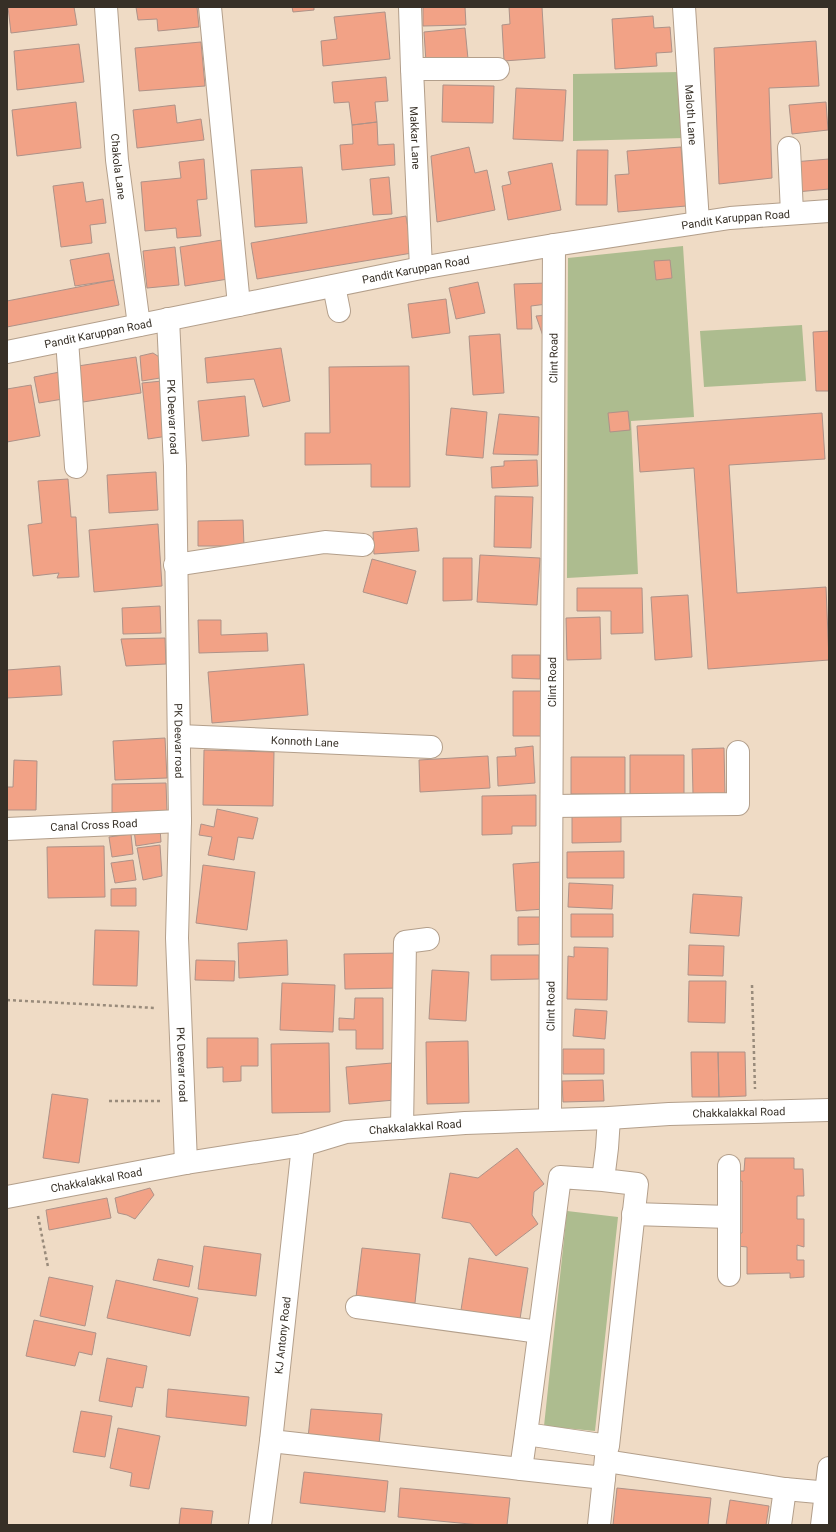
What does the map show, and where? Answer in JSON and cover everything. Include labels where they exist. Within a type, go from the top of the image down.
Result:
[{"type":"street","name":"Chakola Lane","points":[[106,7],[117,160],[140,325]]},
{"type":"street","points":[[210,7],[239,305]]},
{"type":"street","name":"Makkar Lane","points":[[410,7],[421,268]]},
{"type":"street","name":"Maloth Lane","points":[[684,7],[698,222]]},
{"type":"street","points":[[412,69],[498,69]]},
{"type":"street","points":[[789,148],[792,213]]},
{"type":"street","name":"Pandit Karuppan Road","points":[[7,352],[421,268],[554,245],[730,218],[829,211]]},
{"type":"street","name":"Clint Road","points":[[550,1120],[554,245]]},
{"type":"street","points":[[334,286],[339,311]]},
{"type":"street","name":"PK Deevar road","points":[[168,319],[175,466],[175,565],[179,736],[180,821],[177,938],[185,1100],[186,1163]]},
{"type":"street","points":[[67,340],[76,467]]},
{"type":"street","points":[[175,565],[325,542],[363,546]]},
{"type":"street","name":"Konnoth Lane","points":[[179,736],[431,747]]},
{"type":"street","points":[[552,806],[738,804],[738,752]]},
{"type":"street","name":"Canal Cross Road","points":[[7,829],[180,821]]},
{"type":"street","points":[[402,1128],[405,942],[428,940]]},
{"type":"street","name":"Chakkalakkal Road","points":[[7,1196],[186,1163],[303,1145],[346,1132],[465,1123],[609,1118],[669,1114],[829,1110]]},
{"type":"street","points":[[603,1180],[609,1118]]},
{"type":"street","name":"KJ Antony Road","points":[[260,1525],[271,1441],[303,1145]]},
{"type":"street","points":[[729,1166],[729,1275]]},
{"type":"street","points":[[521,1469],[560,1177],[637,1184],[599,1525]]},
{"type":"street","points":[[633,1214],[729,1217]]},
{"type":"street","points":[[357,1307],[539,1332]]},
{"type":"street","points":[[526,1434],[606,1462],[786,1489],[827,1493]]},
{"type":"street","points":[[271,1441],[521,1469],[606,1462]]},
{"type":"street","points":[[822,1525],[829,1468]]},
{"type":"street","points":[[780,1525],[786,1489]]},
{"type":"path","points":[[752,985],[755,1112]]},
{"type":"path","points":[[7,1000],[180,1009]]},
{"type":"path","points":[[109,1101],[185,1100]]},
{"type":"path","points":[[33,1192],[48,1267]]},
{"type":"green space","points":[[680,72],[684,138],[573,141],[573,74]]},
{"type":"green space","points":[[683,246],[694,417],[631,421],[638,574],[567,578],[568,258]]},
{"type":"green space","points":[[802,325],[806,381],[704,387],[700,331]]},
{"type":"green space","points":[[567,1211],[618,1217],[595,1431],[544,1426]]},
{"type":"building","points":[[8,7],[74,7],[77,25],[11,33]]},
{"type":"building","points":[[136,7],[197,7],[199,27],[158,31],[157,19],[138,20]]},
{"type":"building","points":[[292,7],[314,7],[314,10],[293,12]]},
{"type":"building","points":[[423,7],[465,7],[466,25],[423,26]]},
{"type":"building","points":[[509,7],[542,7],[545,58],[504,61],[502,25],[510,24]]},
{"type":"building","points":[[385,12],[390,59],[323,66],[321,41],[337,39],[334,17]]},
{"type":"building","points":[[653,16],[654,28],[670,27],[672,52],[656,53],[657,66],[615,69],[612,19]]},
{"type":"building","points":[[465,28],[468,59],[426,62],[424,32]]},
{"type":"building","points":[[816,41],[819,86],[769,88],[772,178],[719,184],[714,48]]},
{"type":"building","points":[[201,42],[205,86],[139,91],[135,48]]},
{"type":"building","points":[[79,44],[84,82],[17,90],[14,51]]},
{"type":"building","points":[[386,77],[388,101],[375,102],[377,122],[352,125],[349,102],[334,103],[332,82]]},
{"type":"building","points":[[443,85],[494,86],[493,123],[442,122]]},
{"type":"building","points":[[516,88],[566,90],[563,141],[513,139]]},
{"type":"building","points":[[76,102],[81,148],[17,156],[12,110]]},
{"type":"building","points":[[826,102],[828,130],[792,134],[789,105]]},
{"type":"building","points":[[175,105],[177,123],[201,119],[204,140],[137,148],[133,110]]},
{"type":"building","points":[[377,122],[378,145],[394,144],[395,165],[342,170],[340,145],[353,144],[352,125]]},
{"type":"building","points":[[469,147],[475,173],[487,170],[495,210],[437,222],[431,156]]},
{"type":"building","points":[[681,147],[686,206],[618,212],[615,175],[629,174],[627,151]]},
{"type":"building","points":[[577,150],[608,150],[607,205],[576,205]]},
{"type":"building","points":[[204,159],[207,199],[197,200],[201,236],[177,238],[176,228],[145,231],[141,182],[181,178],[179,162]]},
{"type":"building","points":[[829,159],[829,189],[796,192],[793,162]]},
{"type":"building","points":[[552,163],[561,210],[508,220],[502,186],[511,184],[508,172]]},
{"type":"building","points":[[302,167],[307,223],[255,227],[251,170]]},
{"type":"building","points":[[389,177],[392,214],[373,215],[370,179]]},
{"type":"building","points":[[83,182],[86,202],[103,199],[106,223],[90,225],[92,243],[61,247],[53,186]]},
{"type":"building","points":[[406,216],[412,253],[257,279],[251,243]]},
{"type":"building","points":[[222,240],[228,279],[185,286],[180,247]]},
{"type":"building","points":[[175,247],[179,285],[147,288],[143,251]]},
{"type":"building","points":[[109,253],[114,280],[75,286],[70,260]]},
{"type":"building","points":[[670,260],[672,278],[656,280],[654,261]]},
{"type":"building","points":[[114,280],[119,305],[7,327],[7,301]]},
{"type":"building","points":[[478,282],[485,313],[456,319],[449,288]]},
{"type":"building","points":[[547,283],[547,304],[531,306],[532,329],[517,329],[514,284]]},
{"type":"building","points":[[446,299],[450,333],[412,338],[408,304]]},
{"type":"building","points":[[550,315],[544,339],[536,316]]},
{"type":"building","points":[[829,331],[829,391],[816,391],[813,332]]},
{"type":"building","points":[[500,334],[504,393],[473,395],[469,336]]},
{"type":"building","points":[[281,348],[290,401],[263,407],[254,379],[207,383],[205,358]]},
{"type":"building","points":[[153,353],[164,360],[166,377],[142,381],[140,356]]},
{"type":"building","points":[[136,357],[141,393],[83,402],[78,366]]},
{"type":"building","points":[[409,366],[410,487],[371,487],[371,464],[305,465],[305,433],[330,433],[329,367]]},
{"type":"building","points":[[65,371],[69,398],[39,403],[34,377]]},
{"type":"building","points":[[162,381],[168,436],[148,439],[142,383]]},
{"type":"building","points":[[31,385],[40,436],[7,442],[7,389]]},
{"type":"building","points":[[245,396],[249,436],[202,441],[198,401]]},
{"type":"building","points":[[451,408],[487,412],[483,458],[446,455]]},
{"type":"building","points":[[628,411],[630,430],[610,432],[608,413]]},
{"type":"building","points":[[822,413],[825,459],[729,465],[737,593],[826,587],[829,660],[708,669],[694,468],[640,472],[637,426]]},
{"type":"building","points":[[499,414],[539,417],[538,455],[493,454]]},
{"type":"building","points":[[537,460],[538,486],[492,488],[491,467],[504,466],[504,461]]},
{"type":"building","points":[[156,472],[158,510],[109,513],[107,475]]},
{"type":"building","points":[[68,479],[71,517],[76,517],[79,577],[57,578],[59,573],[33,576],[28,525],[42,523],[38,481]]},
{"type":"building","points":[[495,496],[533,497],[531,548],[494,547]]},
{"type":"building","points":[[243,520],[244,546],[198,546],[198,521]]},
{"type":"building","points":[[158,524],[162,586],[94,592],[89,530]]},
{"type":"building","points":[[417,528],[419,551],[374,554],[373,532]]},
{"type":"building","points":[[480,555],[540,558],[537,605],[477,602]]},
{"type":"building","points":[[443,558],[472,558],[472,600],[443,601]]},
{"type":"building","points":[[372,559],[416,571],[407,604],[363,592]]},
{"type":"building","points":[[577,588],[642,588],[643,633],[611,634],[611,611],[577,611]]},
{"type":"building","points":[[688,595],[692,657],[655,660],[651,597]]},
{"type":"building","points":[[160,606],[161,633],[123,634],[122,608]]},
{"type":"building","points":[[600,617],[601,659],[567,660],[566,618]]},
{"type":"building","points":[[198,620],[221,620],[221,635],[267,633],[268,651],[199,653]]},
{"type":"building","points":[[165,638],[166,664],[126,666],[121,639]]},
{"type":"building","points":[[512,655],[540,655],[540,679],[512,678]]},
{"type":"building","points":[[304,664],[308,715],[212,723],[208,672]]},
{"type":"building","points":[[60,666],[62,695],[7,698],[7,670]]},
{"type":"building","points":[[513,691],[541,691],[542,736],[513,736]]},
{"type":"building","points":[[165,738],[167,778],[115,780],[113,741]]},
{"type":"building","points":[[533,746],[535,783],[498,786],[497,757],[516,756],[515,748]]},
{"type":"building","points":[[724,748],[725,794],[693,795],[692,749]]},
{"type":"building","points":[[204,750],[274,752],[273,806],[203,805]]},
{"type":"building","points":[[630,755],[684,755],[684,795],[630,796]]},
{"type":"building","points":[[488,756],[490,788],[420,792],[419,760]]},
{"type":"building","points":[[571,757],[625,757],[625,794],[571,794]]},
{"type":"building","points":[[14,760],[37,761],[36,810],[7,810],[7,787],[13,787]]},
{"type":"building","points":[[166,783],[167,812],[112,813],[112,784]]},
{"type":"building","points":[[536,795],[536,826],[512,826],[512,834],[482,835],[482,796]]},
{"type":"building","points":[[217,809],[258,818],[253,839],[238,837],[234,860],[208,855],[212,837],[199,835],[201,824],[214,827]]},
{"type":"building","points":[[621,815],[621,842],[572,843],[572,816]]},
{"type":"building","points":[[160,829],[161,842],[136,846],[134,830]]},
{"type":"building","points":[[131,834],[133,854],[112,857],[109,837]]},
{"type":"building","points":[[160,845],[162,876],[143,880],[137,848]]},
{"type":"building","points":[[104,846],[105,897],[48,898],[47,847]]},
{"type":"building","points":[[624,851],[624,878],[567,878],[567,852]]},
{"type":"building","points":[[133,860],[136,880],[115,883],[111,863]]},
{"type":"building","points":[[541,862],[544,909],[516,911],[513,864]]},
{"type":"building","points":[[203,865],[255,872],[247,930],[196,923]]},
{"type":"building","points":[[569,883],[613,885],[612,909],[568,907]]},
{"type":"building","points":[[136,888],[136,906],[111,906],[111,889]]},
{"type":"building","points":[[693,894],[742,897],[739,936],[690,933]]},
{"type":"building","points":[[571,914],[613,914],[613,937],[571,937]]},
{"type":"building","points":[[518,917],[543,917],[544,944],[518,945]]},
{"type":"building","points":[[95,930],[139,931],[137,986],[93,985]]},
{"type":"building","points":[[287,940],[288,975],[239,978],[238,943]]},
{"type":"building","points":[[689,945],[724,946],[723,976],[688,975]]},
{"type":"building","points":[[574,947],[608,948],[607,1000],[567,999],[568,956],[574,957]]},
{"type":"building","points":[[399,953],[400,988],[345,989],[344,954]]},
{"type":"building","points":[[491,955],[539,955],[539,979],[491,980]]},
{"type":"building","points":[[196,960],[235,961],[234,981],[195,980]]},
{"type":"building","points":[[432,970],[469,972],[466,1021],[429,1019]]},
{"type":"building","points":[[689,981],[726,981],[725,1023],[688,1022]]},
{"type":"building","points":[[282,983],[335,985],[333,1032],[280,1030]]},
{"type":"building","points":[[355,998],[383,998],[383,1049],[356,1049],[356,1030],[339,1030],[339,1018],[354,1019]]},
{"type":"building","points":[[575,1009],[607,1011],[605,1039],[573,1036]]},
{"type":"building","points":[[207,1038],[258,1038],[258,1066],[241,1066],[241,1081],[223,1082],[223,1067],[207,1068]]},
{"type":"building","points":[[468,1041],[469,1103],[427,1104],[426,1042]]},
{"type":"building","points":[[329,1043],[330,1112],[272,1113],[271,1044]]},
{"type":"building","points":[[563,1049],[604,1049],[604,1074],[563,1074]]},
{"type":"building","points":[[691,1052],[718,1052],[719,1097],[692,1097]]},
{"type":"building","points":[[718,1052],[745,1052],[746,1096],[719,1097]]},
{"type":"building","points":[[392,1063],[395,1100],[349,1104],[346,1067]]},
{"type":"building","points":[[603,1080],[604,1101],[563,1102],[562,1081]]},
{"type":"building","points":[[52,1094],[88,1099],[79,1163],[43,1158]]},
{"type":"building","points":[[517,1148],[544,1184],[534,1192],[532,1215],[538,1224],[496,1256],[470,1223],[442,1218],[450,1173],[478,1178]]},
{"type":"building","points":[[745,1158],[794,1158],[794,1169],[803,1169],[804,1196],[797,1196],[797,1219],[804,1219],[804,1247],[797,1245],[797,1260],[804,1260],[804,1277],[790,1278],[790,1273],[747,1274],[747,1247],[737,1246],[737,1233],[742,1233],[742,1181],[736,1181],[736,1171],[744,1171]]},
{"type":"building","points":[[150,1188],[154,1195],[135,1219],[118,1213],[115,1198]]},
{"type":"building","points":[[107,1198],[111,1218],[49,1230],[46,1210]]},
{"type":"building","points":[[204,1246],[261,1254],[256,1296],[198,1289]]},
{"type":"building","points":[[362,1248],[420,1254],[415,1303],[356,1297]]},
{"type":"building","points":[[469,1258],[528,1268],[520,1319],[461,1310]]},
{"type":"building","points":[[158,1259],[193,1266],[189,1287],[153,1280]]},
{"type":"building","points":[[49,1277],[93,1286],[85,1326],[40,1316]]},
{"type":"building","points":[[116,1280],[198,1298],[190,1336],[107,1318]]},
{"type":"building","points":[[34,1320],[96,1333],[92,1355],[79,1352],[75,1366],[26,1356]]},
{"type":"building","points":[[107,1358],[147,1366],[143,1388],[136,1387],[132,1407],[99,1401]]},
{"type":"building","points":[[168,1389],[249,1397],[246,1426],[166,1417]]},
{"type":"building","points":[[311,1409],[382,1414],[379,1444],[308,1438]]},
{"type":"building","points":[[81,1411],[112,1416],[105,1457],[73,1452]]},
{"type":"building","points":[[118,1428],[160,1436],[149,1489],[130,1486],[132,1473],[110,1468]]},
{"type":"building","points":[[304,1472],[388,1481],[385,1512],[300,1503]]},
{"type":"building","points":[[400,1488],[510,1498],[507,1525],[480,1525],[398,1517]]},
{"type":"building","points":[[617,1488],[711,1498],[708,1525],[613,1525]]},
{"type":"building","points":[[730,1500],[769,1506],[766,1525],[726,1525]]},
{"type":"building","points":[[181,1508],[213,1511],[211,1525],[179,1525]]}]
